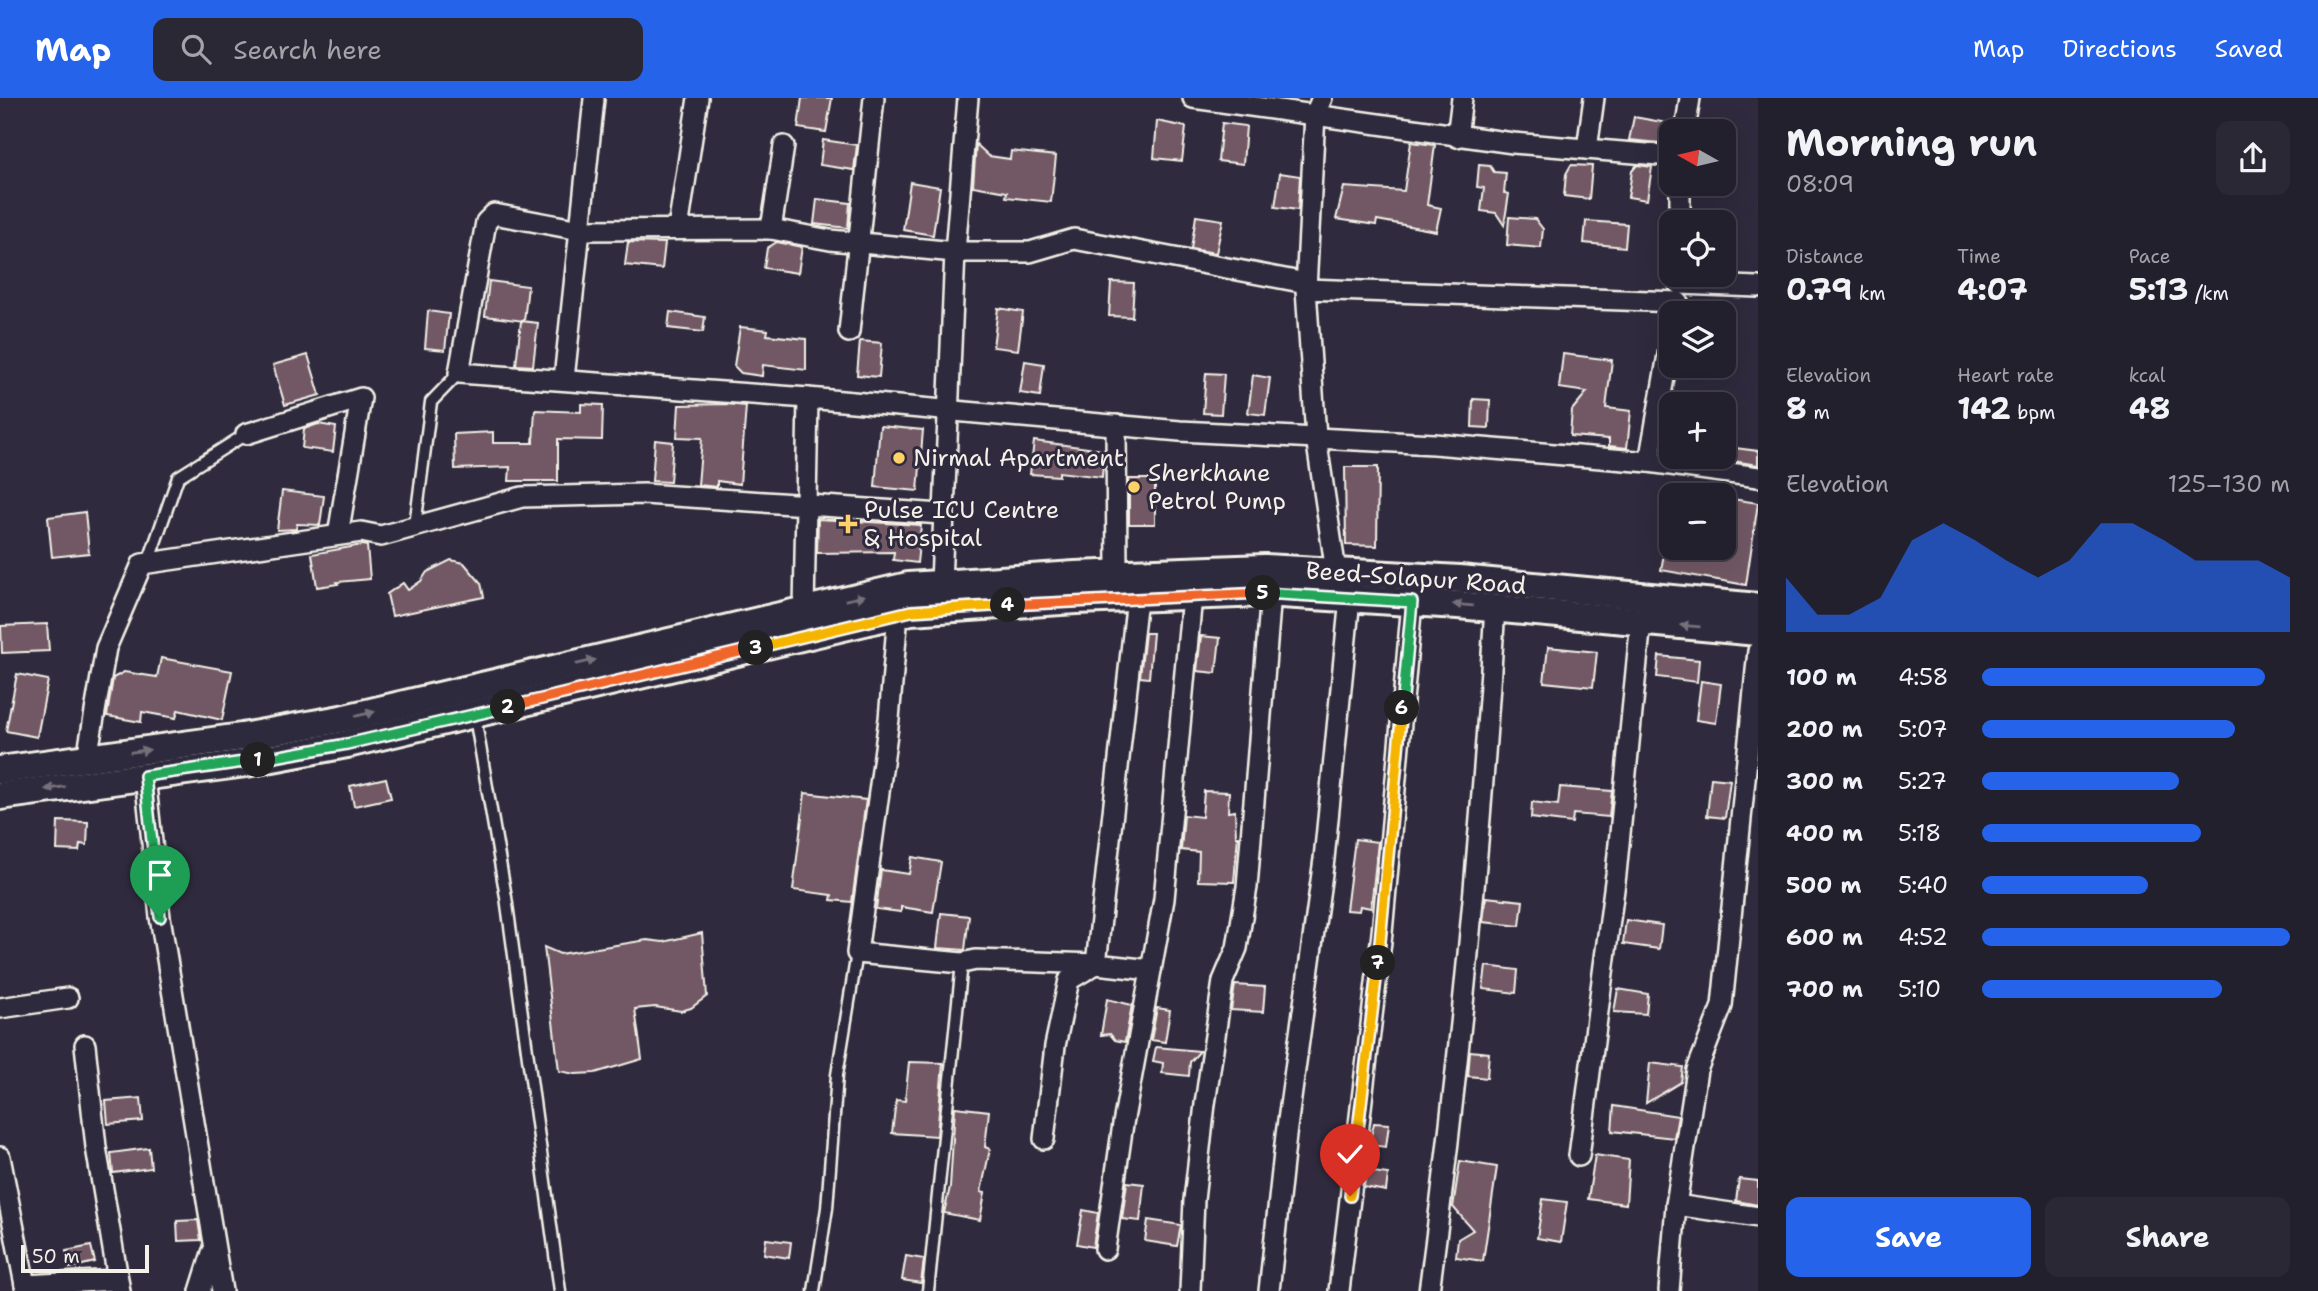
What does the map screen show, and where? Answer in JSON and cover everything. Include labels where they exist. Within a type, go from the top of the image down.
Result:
[{"type":"main road","name":"Beed-Solapur Road","points":[[0,770],[242,737],[341,719],[908,586],[1117,573],[1265,568],[1460,579],[1758,607]]},
{"type":"main road","name":"Beed-Solapur Road","points":[[0,796],[246,762],[347,744],[911,611],[1271,593],[1495,608],[1758,632]]},
{"type":"street","points":[[678,229],[698,98]]},
{"type":"street","points":[[849,331],[874,98]]},
{"type":"street","points":[[941,583],[954,252],[968,98]]},
{"type":"street","points":[[1193,98],[1319,106],[1457,136],[1659,155]]},
{"type":"street","points":[[1457,136],[1462,98]]},
{"type":"street","points":[[1587,149],[1594,98]]},
{"type":"street","points":[[1687,119],[1690,98]]},
{"type":"street","points":[[564,379],[594,99]]},
{"type":"street","points":[[1319,106],[1306,286],[1316,437],[1335,572]]},
{"type":"street","points":[[771,229],[784,146]]},
{"type":"street","points":[[1758,287],[1678,294],[1306,286],[1074,239],[1030,252],[954,252],[857,243],[771,229],[580,230],[494,214],[486,222],[459,373],[808,398],[1180,431],[1316,437],[1649,462],[1758,477]]},
{"type":"street","points":[[1649,462],[1664,378]]},
{"type":"street","points":[[246,434],[360,398],[338,535]]},
{"type":"street","points":[[804,610],[808,398]]},
{"type":"street","points":[[1116,425],[1117,573]]},
{"type":"street","points":[[87,758],[106,648],[142,564],[361,532],[381,536],[522,497],[644,494],[943,514]]},
{"type":"street","points":[[1190,1291],[1194,1200],[1205,1104],[1223,981],[1237,948],[1247,887],[1271,593]]},
{"type":"street","points":[[1105,1249],[1123,1124],[1165,886],[1192,596]]},
{"type":"street","points":[[1096,964],[1137,598]]},
{"type":"street","points":[[1269,1291],[1286,1135],[1324,859],[1350,598]]},
{"type":"street","points":[[1339,1291],[1382,933],[1412,602]]},
{"type":"street","points":[[1429,1291],[1445,1177],[1486,751],[1495,608]]},
{"type":"street","points":[[898,614],[889,719],[857,953],[962,963],[976,960],[1096,964],[1151,970]]},
{"type":"street","points":[[1578,1156],[1616,874],[1640,621]]},
{"type":"street","points":[[1669,1291],[1676,1205],[1697,1070],[1723,1006],[1758,650]]},
{"type":"street","points":[[145,776],[160,917],[222,1291]]},
{"type":"street","points":[[1044,1139],[1055,1046],[1069,980],[1096,964]]},
{"type":"street","points":[[0,1008],[68,998]]},
{"type":"street","points":[[0,1157],[26,1288],[118,1285],[88,1090],[85,1045]]},
{"type":"street","points":[[1676,1205],[1758,1217]]},
{"type":"street","points":[[200,1291],[214,1246]]},
{"type":"lane","points":[[415,526],[431,402],[459,373]]},
{"type":"lane","points":[[148,563],[178,477],[246,434]]},
{"type":"lane","points":[[475,715],[506,897],[560,1291]]},
{"type":"lane","points":[[814,1291],[827,1208],[837,1075],[857,953]]},
{"type":"lane","points":[[929,1291],[962,963]]},
{"type":"building","points":[[802,98],[832,98],[826,132],[798,128]]},
{"type":"building","points":[[1634,117],[1659,121],[1659,143],[1629,140]]},
{"type":"building","points":[[1157,121],[1186,127],[1182,161],[1154,158]]},
{"type":"building","points":[[1222,123],[1246,126],[1243,164],[1218,161]]},
{"type":"building","points":[[823,140],[857,145],[854,170],[820,165]]},
{"type":"building","points":[[1411,142],[1435,145],[1427,205],[1441,208],[1436,231],[1377,220],[1376,225],[1336,219],[1344,187],[1404,191]]},
{"type":"building","points":[[976,144],[989,156],[1010,159],[1011,151],[1056,156],[1051,202],[1006,197],[1007,192],[973,186]]},
{"type":"building","points":[[1479,165],[1490,166],[1494,172],[1506,173],[1504,193],[1509,194],[1504,225],[1496,213],[1481,211],[1484,188],[1477,187]]},
{"type":"building","points":[[1571,165],[1592,166],[1589,199],[1564,196],[1566,174]]},
{"type":"building","points":[[1637,165],[1652,167],[1647,200],[1628,197],[1632,171]]},
{"type":"building","points":[[1280,173],[1300,176],[1298,210],[1275,207]]},
{"type":"building","points":[[910,182],[940,187],[933,235],[903,230]]},
{"type":"building","points":[[817,199],[850,203],[848,228],[814,224]]},
{"type":"building","points":[[1196,216],[1223,220],[1216,253],[1191,249]]},
{"type":"building","points":[[1509,217],[1535,219],[1543,229],[1541,248],[1507,245]]},
{"type":"building","points":[[1586,221],[1627,224],[1625,247],[1584,243]]},
{"type":"building","points":[[628,242],[665,243],[662,269],[625,265]]},
{"type":"building","points":[[777,242],[802,247],[798,273],[764,268],[767,248]]},
{"type":"building","points":[[489,281],[528,286],[524,321],[485,316]]},
{"type":"building","points":[[1111,282],[1134,283],[1132,317],[1109,316]]},
{"type":"building","points":[[998,308],[1023,312],[1018,350],[993,347]]},
{"type":"building","points":[[428,311],[449,314],[445,350],[425,348]]},
{"type":"building","points":[[670,312],[705,317],[703,332],[668,328]]},
{"type":"building","points":[[521,321],[538,323],[533,366],[516,365]]},
{"type":"building","points":[[740,327],[768,330],[767,335],[806,339],[806,370],[763,365],[762,376],[741,373],[734,366]]},
{"type":"building","points":[[860,341],[882,343],[879,377],[857,375]]},
{"type":"building","points":[[1563,354],[1612,360],[1606,408],[1631,411],[1627,448],[1609,446],[1609,439],[1570,436],[1572,410],[1587,392],[1559,388]]},
{"type":"building","points":[[308,355],[320,395],[285,405],[273,365]]},
{"type":"building","points":[[1025,361],[1044,364],[1040,396],[1020,393]]},
{"type":"building","points":[[1206,373],[1224,374],[1221,414],[1203,413]]},
{"type":"building","points":[[1253,375],[1270,378],[1265,415],[1248,413]]},
{"type":"building","points":[[1473,399],[1490,400],[1489,428],[1472,427]]},
{"type":"building","points":[[581,404],[603,405],[602,440],[558,439],[558,481],[509,481],[510,467],[455,469],[454,434],[493,432],[493,443],[533,443],[535,410],[581,412]]},
{"type":"building","points":[[679,405],[746,406],[740,484],[717,481],[717,487],[698,485],[702,438],[677,437]]},
{"type":"building","points":[[318,424],[336,427],[333,452],[302,448],[304,429]]},
{"type":"building","name":"Nirmal Apartment","points":[[880,426],[923,430],[918,491],[875,487]]},
{"type":"building","points":[[655,440],[673,442],[670,482],[652,481]]},
{"type":"building","points":[[1034,441],[1104,450],[1102,477],[1059,472],[1059,476],[1030,474]]},
{"type":"building","points":[[1736,448],[1758,451],[1758,465],[1736,461]]},
{"type":"building","points":[[1345,467],[1378,467],[1377,546],[1346,545]]},
{"type":"building","points":[[1129,479],[1155,479],[1155,524],[1129,524]]},
{"type":"building","points":[[282,491],[324,496],[320,525],[297,524],[296,529],[277,530]]},
{"type":"building","points":[[1736,500],[1758,503],[1746,585],[1661,570],[1663,560],[1736,560]]},
{"type":"building","points":[[85,512],[89,553],[52,557],[48,517]]},
{"type":"building","points":[[818,519],[921,525],[917,563],[893,560],[894,552],[817,553]]},
{"type":"building","points":[[367,546],[370,579],[317,587],[312,554]]},
{"type":"building","points":[[451,560],[464,563],[481,583],[484,597],[392,616],[387,594],[403,583],[408,590],[421,581],[427,572]]},
{"type":"building","points":[[47,624],[49,651],[2,653],[1,626]]},
{"type":"building","points":[[1145,633],[1153,633],[1149,678],[1140,677]]},
{"type":"building","points":[[1201,636],[1220,638],[1216,673],[1197,671]]},
{"type":"building","points":[[1548,647],[1597,652],[1593,687],[1544,682]]},
{"type":"building","points":[[1659,656],[1699,660],[1697,682],[1657,677]]},
{"type":"building","points":[[161,658],[232,671],[222,720],[178,710],[176,718],[142,712],[141,722],[107,716],[113,678],[124,672],[157,677]]},
{"type":"building","points":[[17,674],[48,680],[37,737],[6,731]]},
{"type":"building","points":[[1701,681],[1721,684],[1716,723],[1696,720]]},
{"type":"building","points":[[386,778],[391,798],[354,806],[350,786]]},
{"type":"building","points":[[1711,778],[1730,780],[1725,818],[1707,816]]},
{"type":"building","points":[[1560,787],[1612,791],[1609,817],[1573,814],[1572,823],[1531,818],[1532,802],[1558,805]]},
{"type":"building","points":[[1204,791],[1229,792],[1228,812],[1235,811],[1238,836],[1234,882],[1198,881],[1199,852],[1181,850],[1184,815],[1202,817]]},
{"type":"building","points":[[805,793],[866,800],[852,902],[831,900],[832,895],[793,890]]},
{"type":"building","points":[[58,821],[88,822],[87,845],[80,844],[79,851],[57,850]]},
{"type":"building","points":[[1355,839],[1378,842],[1371,908],[1360,906],[1359,911],[1346,910]]},
{"type":"building","points":[[912,857],[941,862],[933,912],[901,907],[901,912],[876,909],[881,870],[909,874]]},
{"type":"building","points":[[1486,897],[1523,901],[1520,926],[1483,922]]},
{"type":"building","points":[[941,913],[969,916],[965,950],[937,948]]},
{"type":"building","points":[[1626,920],[1662,925],[1659,949],[1623,944]]},
{"type":"building","points":[[702,933],[707,996],[691,1008],[681,1011],[655,1007],[635,1009],[642,1059],[595,1073],[575,1074],[559,1071],[544,947],[560,954],[647,940],[663,942]]},
{"type":"building","points":[[1486,966],[1518,970],[1516,993],[1483,989]]},
{"type":"building","points":[[1235,985],[1265,987],[1263,1012],[1231,1010]]},
{"type":"building","points":[[1618,989],[1648,994],[1646,1014],[1614,1012]]},
{"type":"building","points":[[1107,999],[1132,1005],[1125,1042],[1115,1040],[1110,1034],[1101,1035]]},
{"type":"building","points":[[1157,1008],[1170,1010],[1165,1042],[1151,1040]]},
{"type":"building","points":[[1156,1047],[1200,1051],[1190,1062],[1189,1076],[1162,1073],[1163,1063],[1153,1061]]},
{"type":"building","points":[[1470,1051],[1489,1053],[1487,1078],[1468,1076]]},
{"type":"building","points":[[909,1062],[943,1063],[937,1136],[892,1133],[896,1100],[905,1101]]},
{"type":"building","points":[[1650,1063],[1683,1067],[1681,1082],[1646,1103]]},
{"type":"building","points":[[141,1098],[143,1121],[108,1124],[106,1101]]},
{"type":"building","points":[[1614,1106],[1678,1116],[1674,1138],[1612,1131]]},
{"type":"building","points":[[955,1107],[989,1111],[985,1147],[990,1149],[981,1192],[985,1193],[980,1220],[944,1213],[950,1187]]},
{"type":"building","points":[[1374,1123],[1389,1124],[1386,1147],[1369,1145]]},
{"type":"building","points":[[149,1148],[151,1168],[113,1173],[111,1153]]},
{"type":"building","points":[[1595,1155],[1629,1160],[1626,1204],[1588,1199]]},
{"type":"building","points":[[1460,1161],[1497,1167],[1483,1261],[1456,1257],[1458,1239],[1473,1230],[1453,1207]]},
{"type":"building","points":[[1366,1171],[1388,1174],[1386,1191],[1364,1187]]},
{"type":"building","points":[[1739,1179],[1758,1181],[1758,1205],[1736,1201]]},
{"type":"building","points":[[1127,1182],[1144,1184],[1140,1221],[1122,1219]]},
{"type":"building","points":[[1543,1199],[1567,1202],[1561,1242],[1537,1238]]},
{"type":"building","points":[[1083,1210],[1098,1213],[1093,1247],[1077,1244]]},
{"type":"building","points":[[198,1220],[201,1240],[178,1241],[177,1221]]},
{"type":"building","points":[[1148,1220],[1181,1225],[1177,1246],[1145,1241]]},
{"type":"building","points":[[766,1239],[791,1242],[789,1258],[764,1254]]},
{"type":"building","points":[[91,1246],[95,1262],[70,1268],[66,1251]]},
{"type":"building","points":[[906,1256],[924,1259],[921,1283],[902,1280]]},
{"type":"place","name":"Nirmal Apartment","points":[[899,458]]},
{"type":"place","name":"Sherkhane Petrol Pump","points":[[1134,487]]},
{"type":"place","name":"Pulse ICU Centre & Hospital","points":[[848,524]]},
{"type":"route","points":[[160,917],[145,776],[347,744],[911,611],[1076,600],[1265,593],[1412,602],[1382,933],[1350,1196]]}]
